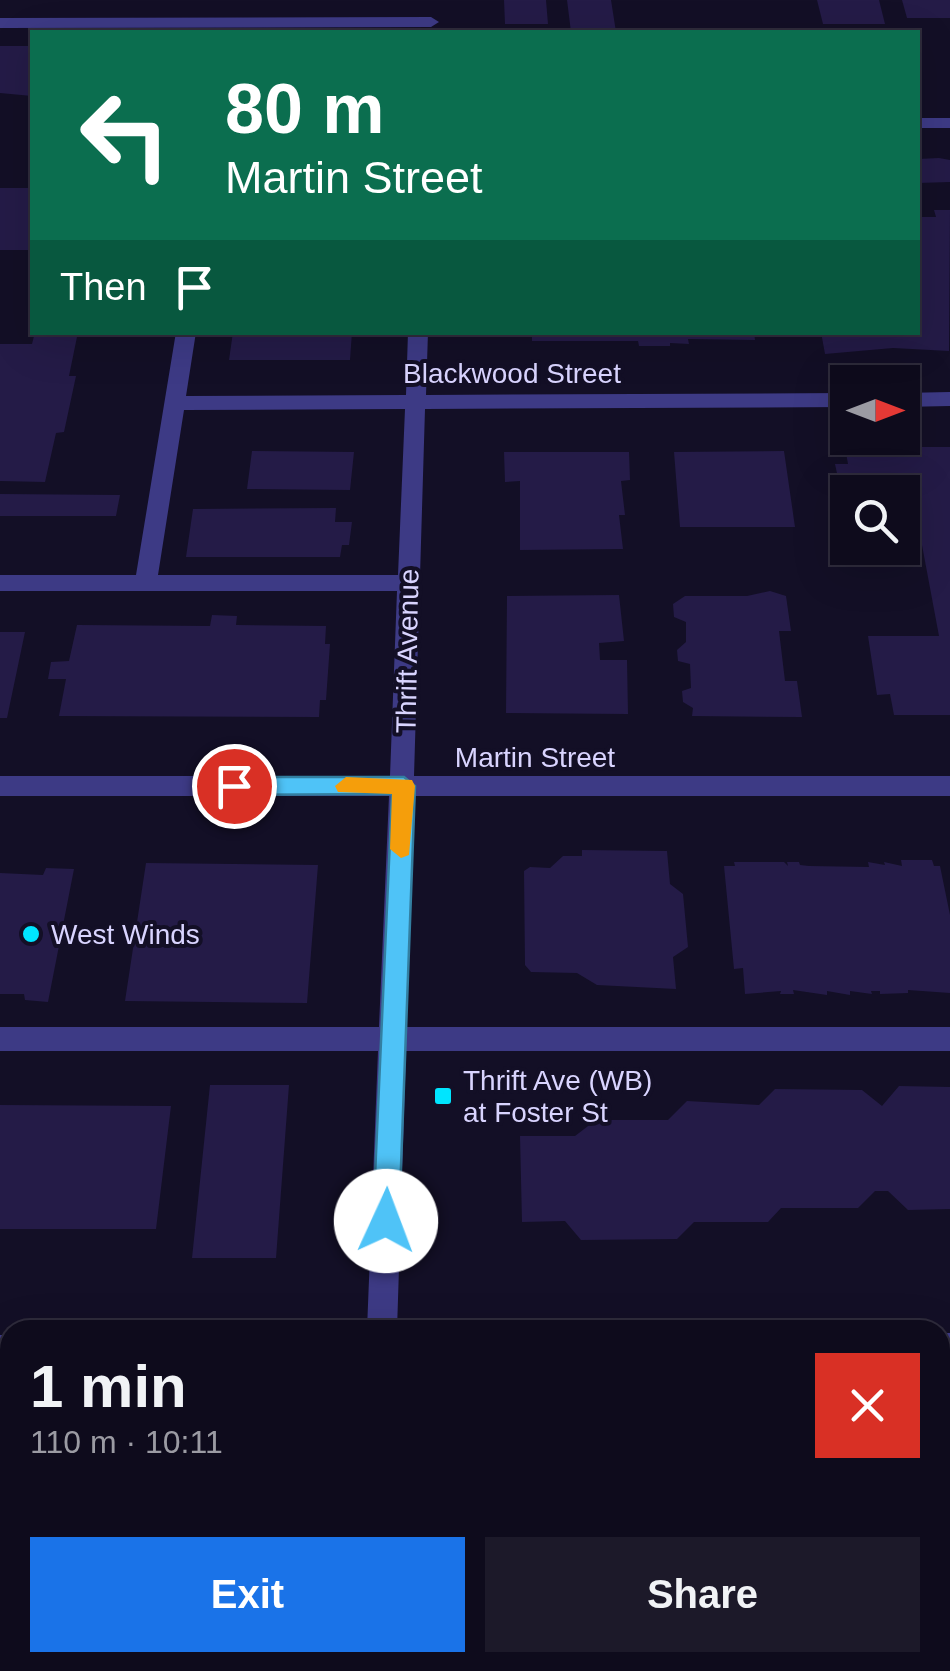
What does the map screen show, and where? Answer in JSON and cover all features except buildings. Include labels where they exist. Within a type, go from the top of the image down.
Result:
[{"type":"street","points":[[0,23],[431,27],[432,0]]},
{"type":"street","points":[[920,123],[950,123]]},
{"type":"street","points":[[146,584],[186,335]]},
{"type":"street","name":"Thrift Avenue","points":[[382,1320],[418,335]]},
{"type":"street","name":"Blackwood Street","points":[[176,403],[830,400]]},
{"type":"street","points":[[920,400],[950,400]]},
{"type":"street","points":[[0,583],[408,583]]},
{"type":"street","name":"Martin Street","points":[[0,786],[950,786]]},
{"type":"street","points":[[0,1039],[950,1039]]},
{"type":"slow traffic","points":[[346,786],[404,786],[401,849]]},
{"type":"place","name":"West Winds","points":[[31,934]]},
{"type":"place","name":"Thrift Ave (WB) at Foster St","points":[[443,1096]]},
{"type":"route","points":[[234,786],[404,786],[386,1221]]}]
